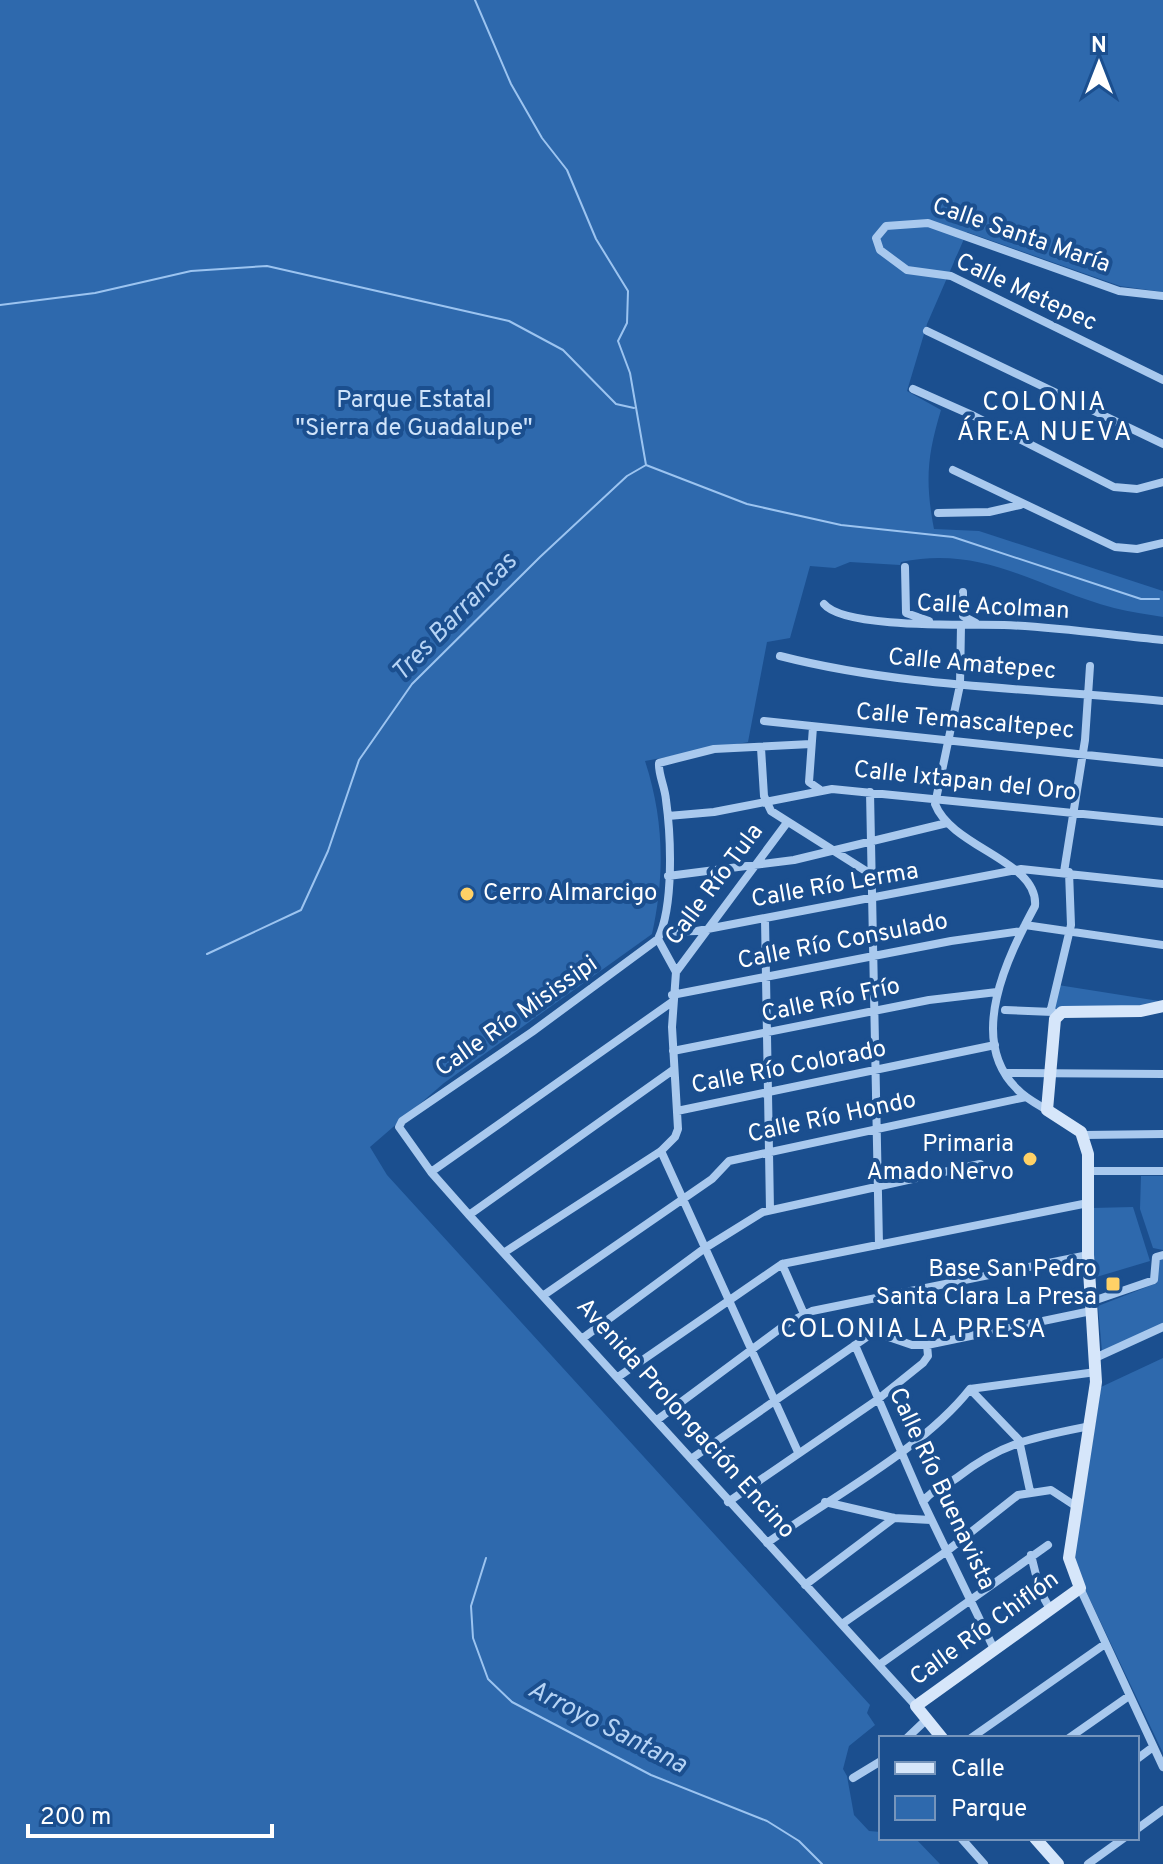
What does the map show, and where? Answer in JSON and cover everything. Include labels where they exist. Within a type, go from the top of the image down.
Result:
[{"type":"street","name":"Calle Santa María","points":[[876,242],[879,231],[886,226],[928,223],[1119,291],[1163,296]]},
{"type":"street","name":"Calle Metepec","points":[[876,242],[907,270],[951,276],[1163,380]]},
{"type":"street","points":[[927,331],[1163,444]]},
{"type":"street","points":[[913,389],[974,416],[1114,487],[1137,489],[1163,482]]},
{"type":"street","points":[[953,470],[1121,549],[1163,543]]},
{"type":"street","points":[[938,513],[989,512],[1021,504]]},
{"type":"street","points":[[905,567],[906,613],[933,624]]},
{"type":"street","points":[[963,592],[963,616],[980,625]]},
{"type":"street","name":"Calle Acolman","points":[[824,604],[834,611],[885,621],[980,625],[1163,640]]},
{"type":"street","points":[[961,625],[960,685],[950,743],[935,800],[947,823],[1027,879],[1034,891],[1035,906],[997,992],[995,1045],[1006,1073],[1026,1097],[1081,1132],[1163,1134]]},
{"type":"street","name":"Calle Amatepec","points":[[780,656],[868,676],[1163,701]]},
{"type":"street","points":[[1047,1110],[1054,1012],[1069,933],[1072,882],[1066,872],[1090,666]]},
{"type":"street","name":"Calle Temascaltepec","points":[[764,721],[950,743],[1163,763]]},
{"type":"street","points":[[813,727],[809,782],[823,790]]},
{"type":"street","points":[[677,1111],[672,998],[676,972],[660,936],[668,876],[668,816],[658,764],[714,749],[811,744]]},
{"type":"street","points":[[761,748],[765,800],[786,824],[869,873]]},
{"type":"street","name":"Calle Ixtapan del Oro","points":[[668,816],[714,812],[823,790],[870,792],[1163,822]]},
{"type":"street","points":[[870,792],[868,842],[879,1245]]},
{"type":"street","points":[[668,876],[794,860],[947,823]]},
{"type":"street","name":"Calle Río Tula","points":[[676,972],[786,824]]},
{"type":"street","name":"Calle Río Lerma","points":[[660,936],[870,900],[1014,870],[1066,872],[1163,884]]},
{"type":"street","points":[[765,919],[770,1210]]},
{"type":"street","name":"Calle Río Consulado","points":[[431,1172],[672,998],[766,975],[1024,928],[1163,945]]},
{"type":"street","name":"Calle Río Misissipi","points":[[399,1127],[402,1121],[532,1032],[660,936]]},
{"type":"street","name":"Calle Río Frío","points":[[673,1051],[767,1035],[929,1000],[997,992]]},
{"type":"street","points":[[1005,1010],[1163,1009]]},
{"type":"street","name":"Calle Río Colorado","points":[[661,1151],[677,1133],[677,1111],[995,1045]]},
{"type":"street","points":[[469,1215],[673,1070]]},
{"type":"street","points":[[1006,1073],[1163,1074]]},
{"type":"street","name":"Calle Río Hondo","points":[[544,1295],[712,1179],[729,1161],[1026,1097]]},
{"type":"street","name":"Avenida Prolongación Encino","points":[[399,1127],[431,1172],[469,1215],[940,1736]]},
{"type":"street","points":[[1081,1132],[1088,1171],[1090,1306],[1096,1372],[1091,1426],[1069,1558],[1105,1644],[1163,1767]]},
{"type":"street","points":[[505,1252],[661,1151],[798,1452]]},
{"type":"street","points":[[583,1338],[705,1248],[770,1210],[980,1164]]},
{"type":"street","points":[[1088,1171],[1163,1171]]},
{"type":"street","points":[[618,1377],[782,1264],[1088,1203]]},
{"type":"street","points":[[657,1420],[804,1314],[1088,1255]]},
{"type":"street","points":[[691,1459],[877,1332],[909,1345],[927,1345],[1090,1306],[1154,1280],[1157,1256],[1163,1255]]},
{"type":"street","points":[[782,1264],[804,1314]]},
{"type":"street","points":[[1095,1358],[1163,1327]]},
{"type":"street","name":"Calle Río Buenavista","points":[[855,1345],[931,1520],[994,1649]]},
{"type":"street","points":[[728,1502],[877,1400],[923,1363],[928,1356],[927,1345]]},
{"type":"street","points":[[767,1543],[900,1452],[957,1408],[970,1389],[1096,1372]]},
{"type":"street","points":[[970,1389],[1019,1440],[1030,1491]]},
{"type":"street","points":[[923,1502],[932,1490],[958,1477],[971,1464],[1019,1440],[1091,1426]]},
{"type":"street","points":[[842,1624],[947,1551],[1018,1495],[1030,1491],[1055,1491],[1077,1507]]},
{"type":"street","points":[[825,1502],[894,1518],[931,1520]]},
{"type":"street","points":[[805,1585],[894,1518]]},
{"type":"street","points":[[879,1665],[1048,1545]]},
{"type":"street","points":[[1031,1555],[1040,1591],[1050,1609]]},
{"type":"street","name":"Calle Río Chiflón","points":[[916,1706],[1080,1588]]},
{"type":"street","points":[[974,1736],[1105,1644]]},
{"type":"street","points":[[1072,1736],[1129,1696]]},
{"type":"street","points":[[909,1736],[927,1719]]},
{"type":"street","points":[[1139,1758],[1153,1747]]},
{"type":"street","points":[[853,1778],[879,1762]]},
{"type":"street","points":[[1139,1828],[1163,1810]]},
{"type":"street","points":[[963,1840],[984,1864]]},
{"type":"street","points":[[1037,1840],[1058,1864]]},
{"type":"street","points":[[1088,1864],[1121,1840]]},
{"type":"green space","name":"Parque Estatal \"Sierra de Guadalupe\"","points":[[0,0],[1163,0],[1163,292],[1120,286],[967,232],[927,324],[907,391],[941,410],[929,469],[934,529],[979,531],[1163,591],[1163,617],[1114,608],[1010,571],[959,559],[931,558],[901,562],[900,565],[850,562],[835,568],[810,566],[790,638],[767,642],[748,742],[645,761],[656,804],[661,869],[652,934],[444,1083],[370,1147],[387,1175],[870,1705],[867,1713],[875,1725],[849,1746],[843,1769],[854,1815],[869,1831],[879,1832],[879,1840],[917,1840],[940,1864],[0,1864]]},
{"type":"green space","points":[[1058,985],[1159,1001],[1133,1011],[1048,1012]]},
{"type":"green space","points":[[1141,1176],[1163,1176],[1163,1250],[1153,1248],[1140,1209]]},
{"type":"green space","points":[[1133,1207],[1150,1261],[1093,1278],[1092,1208]]},
{"type":"green space","points":[[1158,1257],[1163,1258],[1163,1324],[1102,1352],[1098,1306],[1157,1283]]},
{"type":"green space","points":[[1163,1358],[1163,1753],[1073,1564],[1101,1387]]},
{"type":"waterway","name":"Tres Barrancas","points":[[475,0],[511,84],[542,138],[567,170],[596,239],[628,291],[627,323],[618,341],[630,373],[646,465]]},
{"type":"waterway","name":"Tres Barrancas","points":[[0,305],[95,293],[191,271],[267,266],[509,321],[563,350],[616,404],[634,408]]},
{"type":"waterway","name":"Tres Barrancas","points":[[207,954],[301,910],[328,851],[359,760],[412,684],[540,557],[627,476],[646,465],[747,504],[841,525],[953,537],[1141,599],[1159,599]]},
{"type":"waterway","name":"Arroyo Santana","points":[[486,1558],[471,1606],[473,1638],[488,1679],[512,1702],[651,1775],[767,1821],[799,1841],[822,1864]]},
{"type":"place","name":"Cerro Almarcigo","points":[[467,894]]},
{"type":"place","name":"Primaria Amado Nervo","points":[[1030,1159]]},
{"type":"place","name":"Base San Pedro Santa Clara La Presa","points":[[1113,1284]]},
{"type":"district","name":"COLONIA ÁREA NUEVA","points":[[1045,418]]},
{"type":"district","name":"COLONIA LA PRESA","points":[[914,1330]]}]
